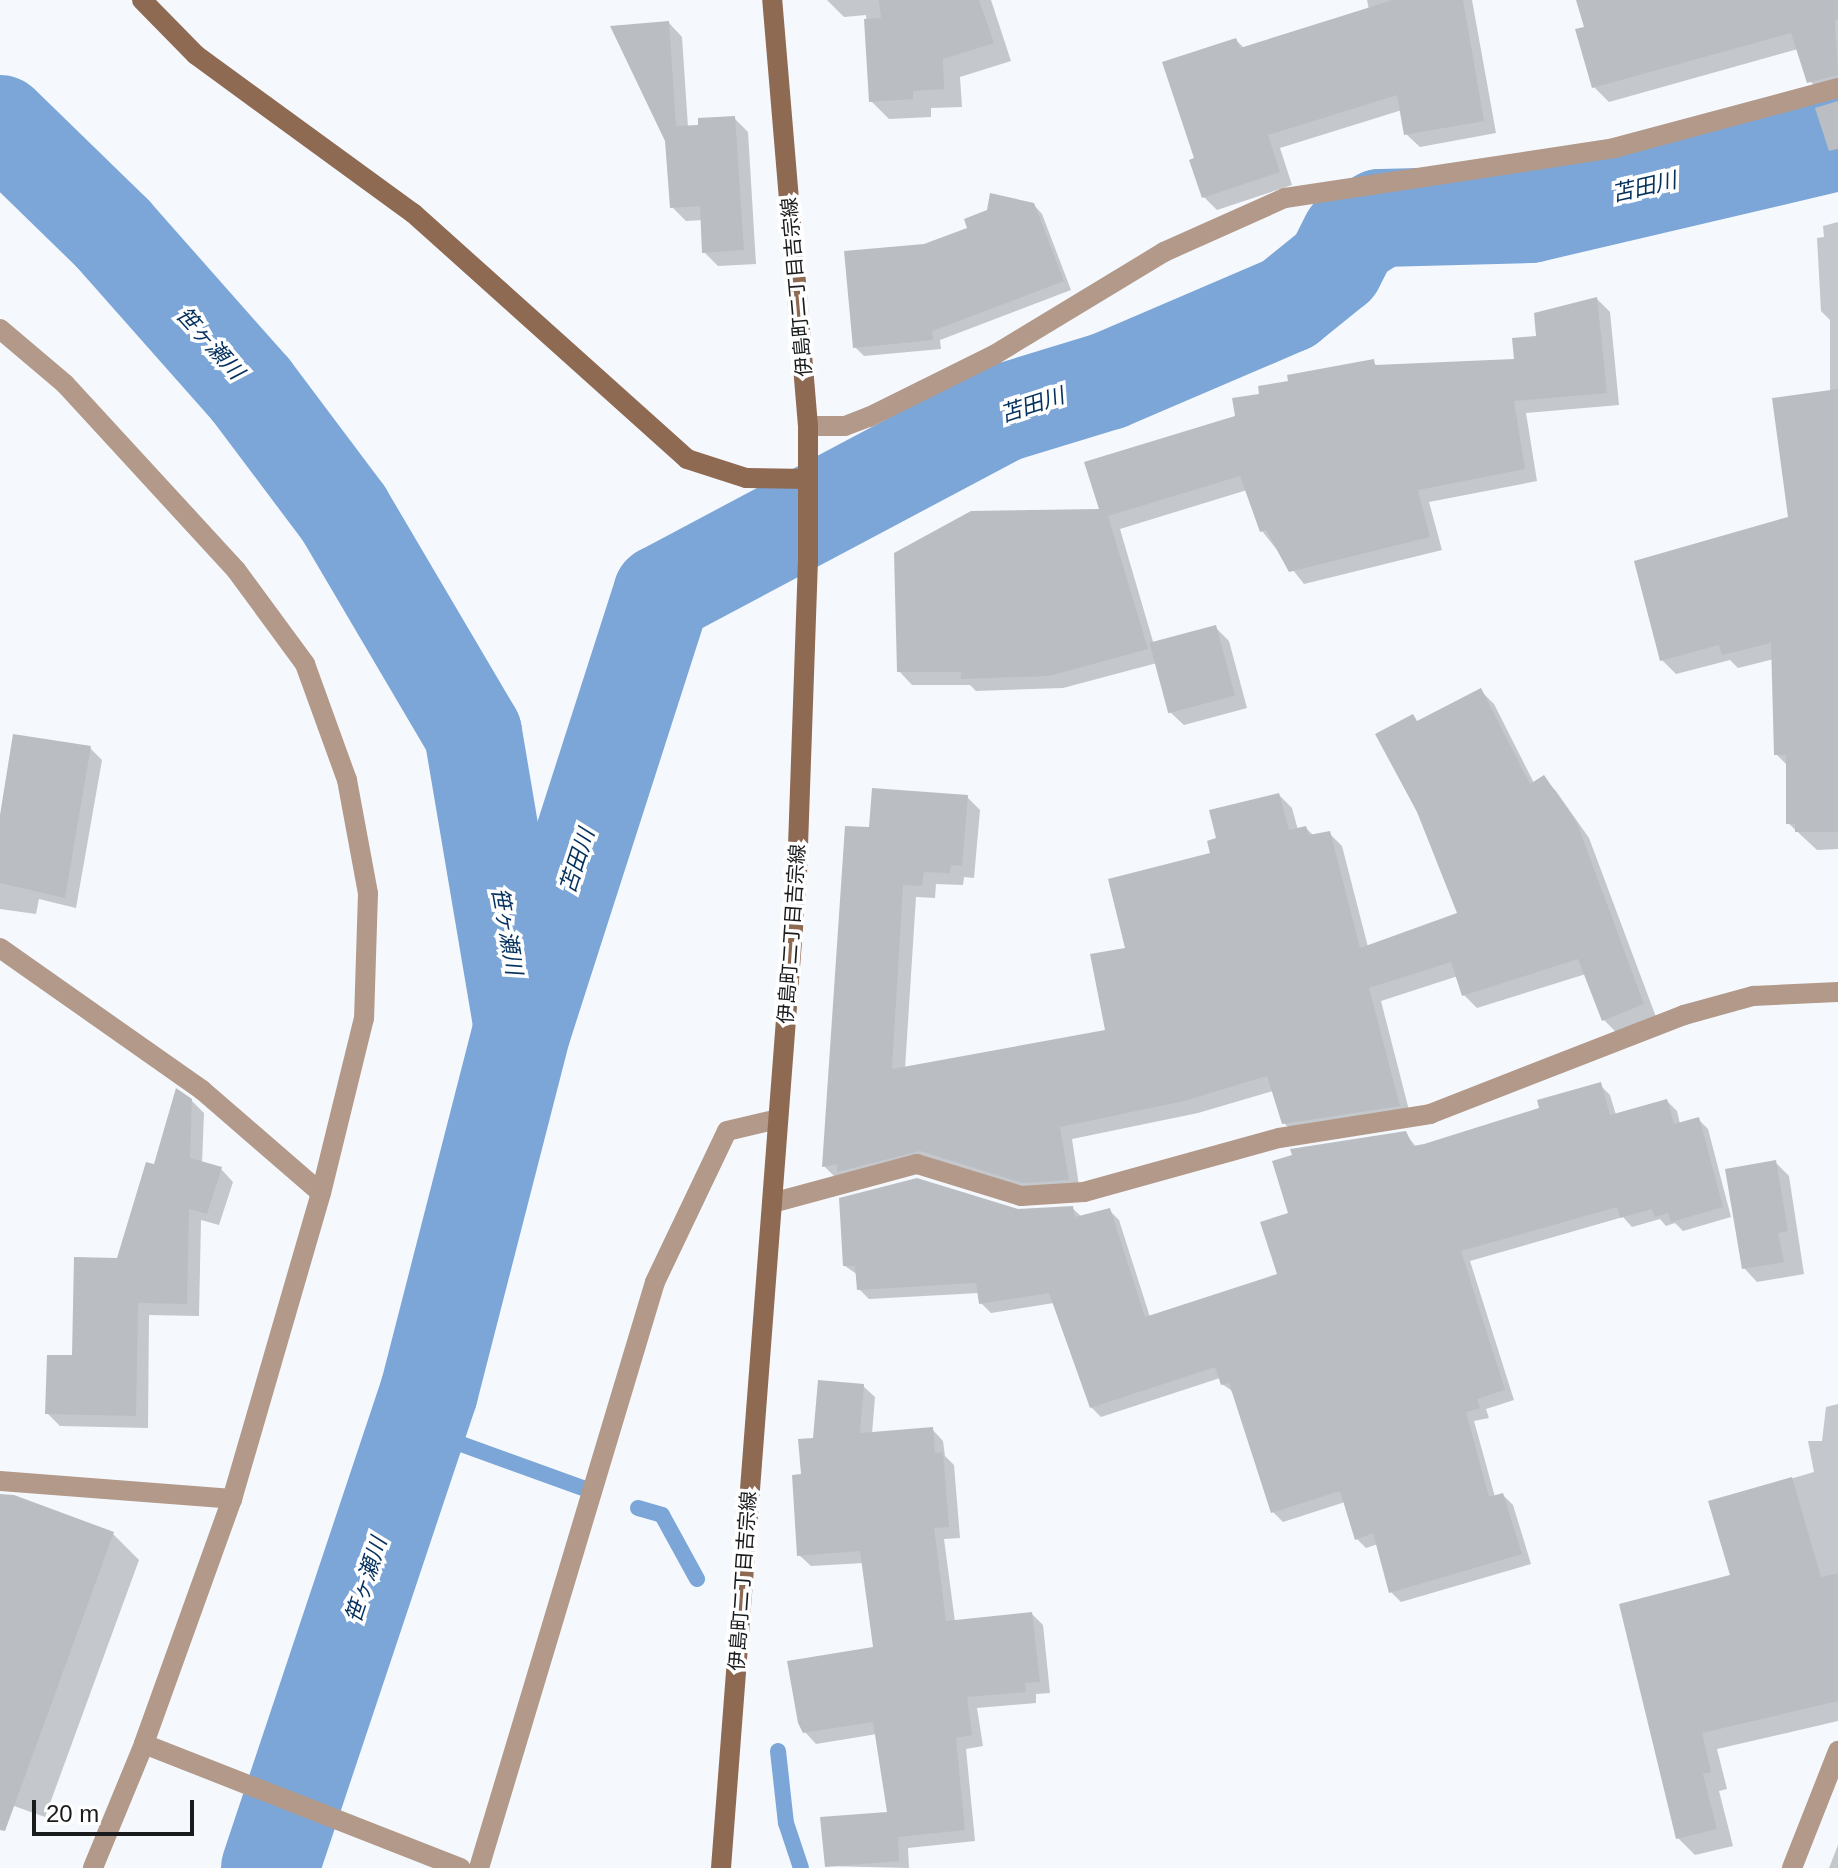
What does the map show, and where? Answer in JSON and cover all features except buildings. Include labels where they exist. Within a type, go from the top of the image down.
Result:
[{"type":"street","points":[[142,0],[196,55],[413,213],[687,459],[746,478],[808,479]]},
{"type":"street","name":"伊島町二丁目吉宗線","points":[[721,1868],[797,875],[808,560],[808,426],[772,0]]},
{"type":"street","points":[[808,426],[845,426],[869,417],[994,355],[1164,252],[1285,198],[1614,148],[1838,88]]},
{"type":"street","points":[[0,329],[65,384],[236,570],[305,664],[347,780],[368,893],[364,1018],[321,1193],[232,1499],[144,1744],[93,1868]]},
{"type":"street","points":[[0,948],[202,1090],[321,1193]]},
{"type":"street","points":[[772,1203],[917,1164],[1021,1196],[1084,1192],[1279,1138],[1430,1114],[1684,1015],[1753,996],[1838,992]]},
{"type":"street","points":[[479,1868],[655,1282],[727,1131],[778,1119]]},
{"type":"street","points":[[0,1481],[232,1499]]},
{"type":"street","points":[[144,1744],[461,1868]]},
{"type":"street","points":[[1792,1868],[1838,1751]]},
{"type":"waterway","name":"笹ヶ瀬川","points":[[0,124],[113,234],[251,390],[344,514],[473,733],[521,1017]]},
{"type":"waterway","name":"苫田川","points":[[270,1868],[429,1392],[523,1027],[662,594],[1000,414],[1108,381],[1288,304],[1335,266],[1350,237],[1381,218],[1530,214],[1838,142]]},
{"type":"waterway","points":[[417,1428],[583,1488]]},
{"type":"waterway","points":[[638,1508],[662,1515],[697,1579]]},
{"type":"waterway","points":[[778,1751],[786,1823],[801,1868]]}]
